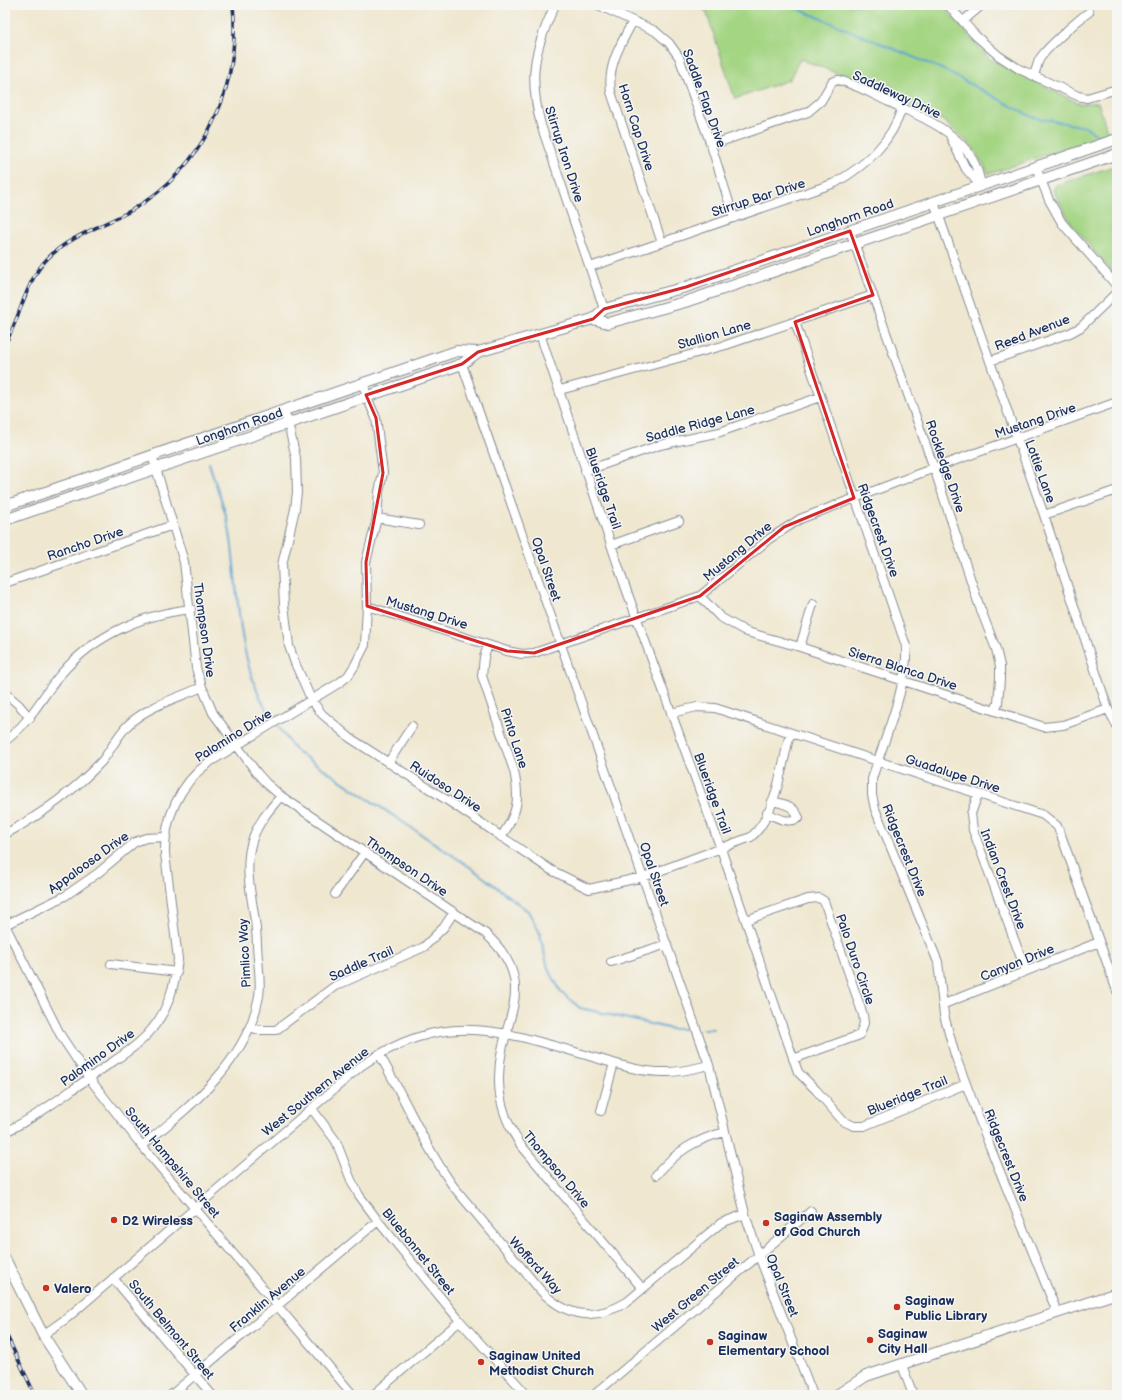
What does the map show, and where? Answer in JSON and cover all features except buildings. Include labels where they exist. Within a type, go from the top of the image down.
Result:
[{"type":"main road","name":"Longhorn Road","points":[[5,506],[457,351],[478,352],[593,319],[604,309],[686,287],[1117,139]]},
{"type":"main road","name":"Longhorn Road","points":[[593,319],[608,323],[685,302],[1117,154]]},
{"type":"main road","name":"Longhorn Road","points":[[5,520],[366,395],[462,364],[478,352]]},
{"type":"main road","points":[[5,1259],[43,1335],[82,1395]]},
{"type":"main road","points":[[837,1395],[866,1376],[1117,1293]]},
{"type":"street","name":"Stirrup Iron Drive","points":[[555,5],[541,37],[536,57],[534,70],[534,96],[541,125],[604,309]]},
{"type":"street","name":"Saddle Flap Drive","points":[[598,5],[633,20],[663,36],[675,49],[683,67],[734,218]]},
{"type":"street","points":[[948,5],[999,56],[1019,69],[1078,96],[1088,98],[1117,89]]},
{"type":"street","points":[[963,21],[982,5]]},
{"type":"street","points":[[1034,75],[1040,59],[1048,48],[1079,19],[1089,12]]},
{"type":"street","name":"Horn Cap Drive","points":[[633,20],[615,57],[610,82],[611,92],[662,243]]},
{"type":"street","name":"Saddleway Drive","points":[[710,145],[808,112],[821,101],[832,82],[838,80],[926,118],[949,134],[965,148],[972,157],[977,167],[981,186]]},
{"type":"street","name":"Stirrup Bar Drive","points":[[590,267],[836,183],[869,160],[886,140],[899,118],[902,108]]},
{"type":"street","points":[[1036,167],[1049,200],[1062,223],[1117,286]]},
{"type":"street","name":"Lottie Lane","points":[[934,202],[1044,516],[1108,709],[1117,726]]},
{"type":"street","name":"Rockledge Drive","points":[[850,231],[934,468],[979,605],[996,649],[1000,666],[1000,679],[998,703],[995,711]]},
{"type":"street","name":"Reed Avenue","points":[[990,361],[1070,333],[1081,327],[1117,292]]},
{"type":"street","name":"Stallion Lane","points":[[560,390],[726,345],[873,295]]},
{"type":"street","name":"Ridgecrest Drive","points":[[795,322],[854,498],[904,634],[907,657],[903,681],[872,779],[872,795],[875,809],[938,962],[944,1004],[944,1015],[955,1055],[1057,1312]]},
{"type":"street","name":"Blueridge Trail","points":[[540,334],[611,546],[721,849],[798,1072],[843,1121],[854,1126],[864,1126],[966,1084]]},
{"type":"street","name":"Opal Street","points":[[462,364],[709,1065],[745,1214],[759,1256],[813,1395]]},
{"type":"street","name":"Palomino Drive","points":[[5,1132],[39,1113],[138,1044],[152,1029],[168,1003],[177,972],[178,950],[165,854],[165,837],[174,805],[185,785],[199,769],[312,701],[339,683],[348,676],[355,665],[365,644],[367,606],[366,562],[377,518],[379,492],[383,473],[376,418],[366,395],[364,383]]},
{"type":"street","name":"Saddle Ridge Lane","points":[[585,471],[660,445],[727,430],[820,397]]},
{"type":"street","name":"Mustang Drive","points":[[367,606],[458,634],[488,645],[522,654],[534,653],[637,619],[700,596],[784,527],[800,519],[934,468],[1117,402]]},
{"type":"street","name":"Ruidoso Drive","points":[[284,411],[296,458],[297,492],[296,509],[282,565],[284,605],[289,646],[312,701],[322,714],[350,738],[551,870],[589,889],[643,877],[751,837],[763,825],[772,801],[790,734]]},
{"type":"street","name":"Thompson Drive","points":[[152,455],[157,467],[184,562],[196,668],[213,713],[266,783],[281,796],[454,912],[492,940],[510,965],[516,994],[515,1004],[506,1034],[500,1064],[499,1084],[503,1111],[520,1144],[642,1288]]},
{"type":"street","points":[[1044,516],[1117,490]]},
{"type":"street","points":[[377,518],[419,525]]},
{"type":"street","points":[[611,546],[679,521]]},
{"type":"street","name":"Rancho Drive","points":[[5,583],[173,526]]},
{"type":"street","name":"Sierra Blanca Drive","points":[[700,596],[720,617],[747,632],[800,647],[1044,727],[1052,727],[1108,709]]},
{"type":"street","points":[[800,647],[814,604]]},
{"type":"street","points":[[5,741],[30,718],[68,667],[95,644],[116,631],[147,617],[166,612],[190,609]]},
{"type":"street","name":"Pinto Lane","points":[[488,645],[484,657],[482,676],[514,771],[518,800],[516,811],[511,823],[501,837]]},
{"type":"street","points":[[5,834],[20,826],[72,790],[104,758],[116,738],[129,724],[146,712],[202,687]]},
{"type":"street","points":[[5,693],[19,705],[30,718]]},
{"type":"street","name":"Guadalupe Drive","points":[[671,713],[697,707],[715,708],[790,734],[877,760],[1043,816],[1057,826],[1117,991]]},
{"type":"street","points":[[388,763],[412,726]]},
{"type":"street","name":"Indian Crest Drive","points":[[978,794],[971,814],[973,830],[1026,971]]},
{"type":"street","name":"Pimlico Way","points":[[142,1146],[192,1105],[212,1084],[250,1027],[258,996],[260,981],[256,929],[248,868],[249,856],[252,842],[261,822],[281,796]]},
{"type":"street","points":[[767,813],[786,821],[793,821],[799,818],[797,812],[790,806],[772,801]]},
{"type":"street","name":"Appaloosa Drive","points":[[5,925],[65,896],[98,873],[135,842],[146,838],[165,837]]},
{"type":"street","points":[[335,894],[365,852]]},
{"type":"street","name":"Palo Duro Circle","points":[[746,920],[808,899],[819,898],[824,901],[864,1023],[860,1035],[793,1059]]},
{"type":"street","name":"Saddle Trail","points":[[250,1027],[259,1030],[276,1030],[335,986],[424,947],[444,927],[454,912]]},
{"type":"street","name":"South Hampshire Street","points":[[5,925],[61,1036],[89,1078],[142,1146],[353,1395]]},
{"type":"street","name":"Canyon Drive","points":[[944,1004],[1099,942]]},
{"type":"street","points":[[610,962],[666,944]]},
{"type":"street","points":[[111,964],[177,972]]},
{"type":"street","name":"West Southern Avenue","points":[[43,1335],[67,1318],[361,1066],[379,1054],[405,1041],[439,1031],[469,1029],[506,1034],[614,1064],[644,1070],[666,1073],[709,1065]]},
{"type":"street","name":"Wofford Way","points":[[379,1054],[398,1086],[440,1168],[453,1186],[541,1291],[553,1303],[571,1312],[602,1313],[627,1302],[721,1223],[745,1214]]},
{"type":"street","points":[[601,1111],[614,1064]]},
{"type":"street","name":"Bluebonnet Street","points":[[312,1109],[336,1141],[359,1195],[378,1221],[460,1321],[527,1395]]},
{"type":"street","points":[[656,1175],[667,1163],[686,1147],[699,1140],[725,1132]]},
{"type":"street","name":"West Green Street","points":[[594,1395],[811,1211]]},
{"type":"street","name":"Franklin Avenue","points":[[171,1395],[378,1221]]},
{"type":"street","name":"South Belmont Street","points":[[113,1278],[212,1395]]},
{"type":"street","points":[[373,1395],[460,1321]]},
{"type":"street","points":[[902,1365],[912,1395]]},
{"type":"highlighted area","points":[[850,231],[873,295],[795,322],[854,498],[784,527],[700,596],[534,653],[507,651],[367,606],[366,562],[383,473],[376,418],[366,395],[462,364],[478,352],[593,319],[604,309],[686,287]]},
{"type":"green space","points":[[693,5],[942,5],[990,59],[1080,104],[1098,102],[1108,134],[989,174],[972,146],[942,120],[836,73],[800,59],[789,80],[735,99],[706,11]]},
{"type":"green space","points":[[1117,165],[1117,278],[1071,223],[1053,190],[1056,185]]},
{"type":"waterway","points":[[789,5],[944,70],[1032,117],[1086,127],[1098,136]]},
{"type":"waterway","points":[[209,463],[225,510],[229,530],[234,561],[241,632],[246,655],[252,677],[272,718]]},
{"type":"waterway","points":[[278,726],[295,750],[470,867],[528,911],[539,931],[548,968],[561,992],[580,1008],[672,1029],[691,1029]]},
{"type":"waterway","points":[[702,1029],[713,1029]]},
{"type":"railway","points":[[5,344],[34,277],[48,258],[67,243],[132,210],[158,192],[180,172],[198,148],[213,122],[224,95],[231,66],[234,36],[233,5]]},
{"type":"railway","points":[[5,1332],[35,1395]]},
{"type":"place","name":"D2 Wireless","points":[[114,1220]]},
{"type":"place","name":"Saginaw Assembly of God Church","points":[[766,1223]]},
{"type":"place","name":"Valero","points":[[46,1288]]},
{"type":"place","name":"Saginaw Public Library","points":[[897,1307]]},
{"type":"place","name":"Saginaw City Hall","points":[[870,1340]]},
{"type":"place","name":"Saginaw Elementary School","points":[[710,1342]]},
{"type":"place","name":"Saginaw United Methodist Church","points":[[481,1362]]}]
